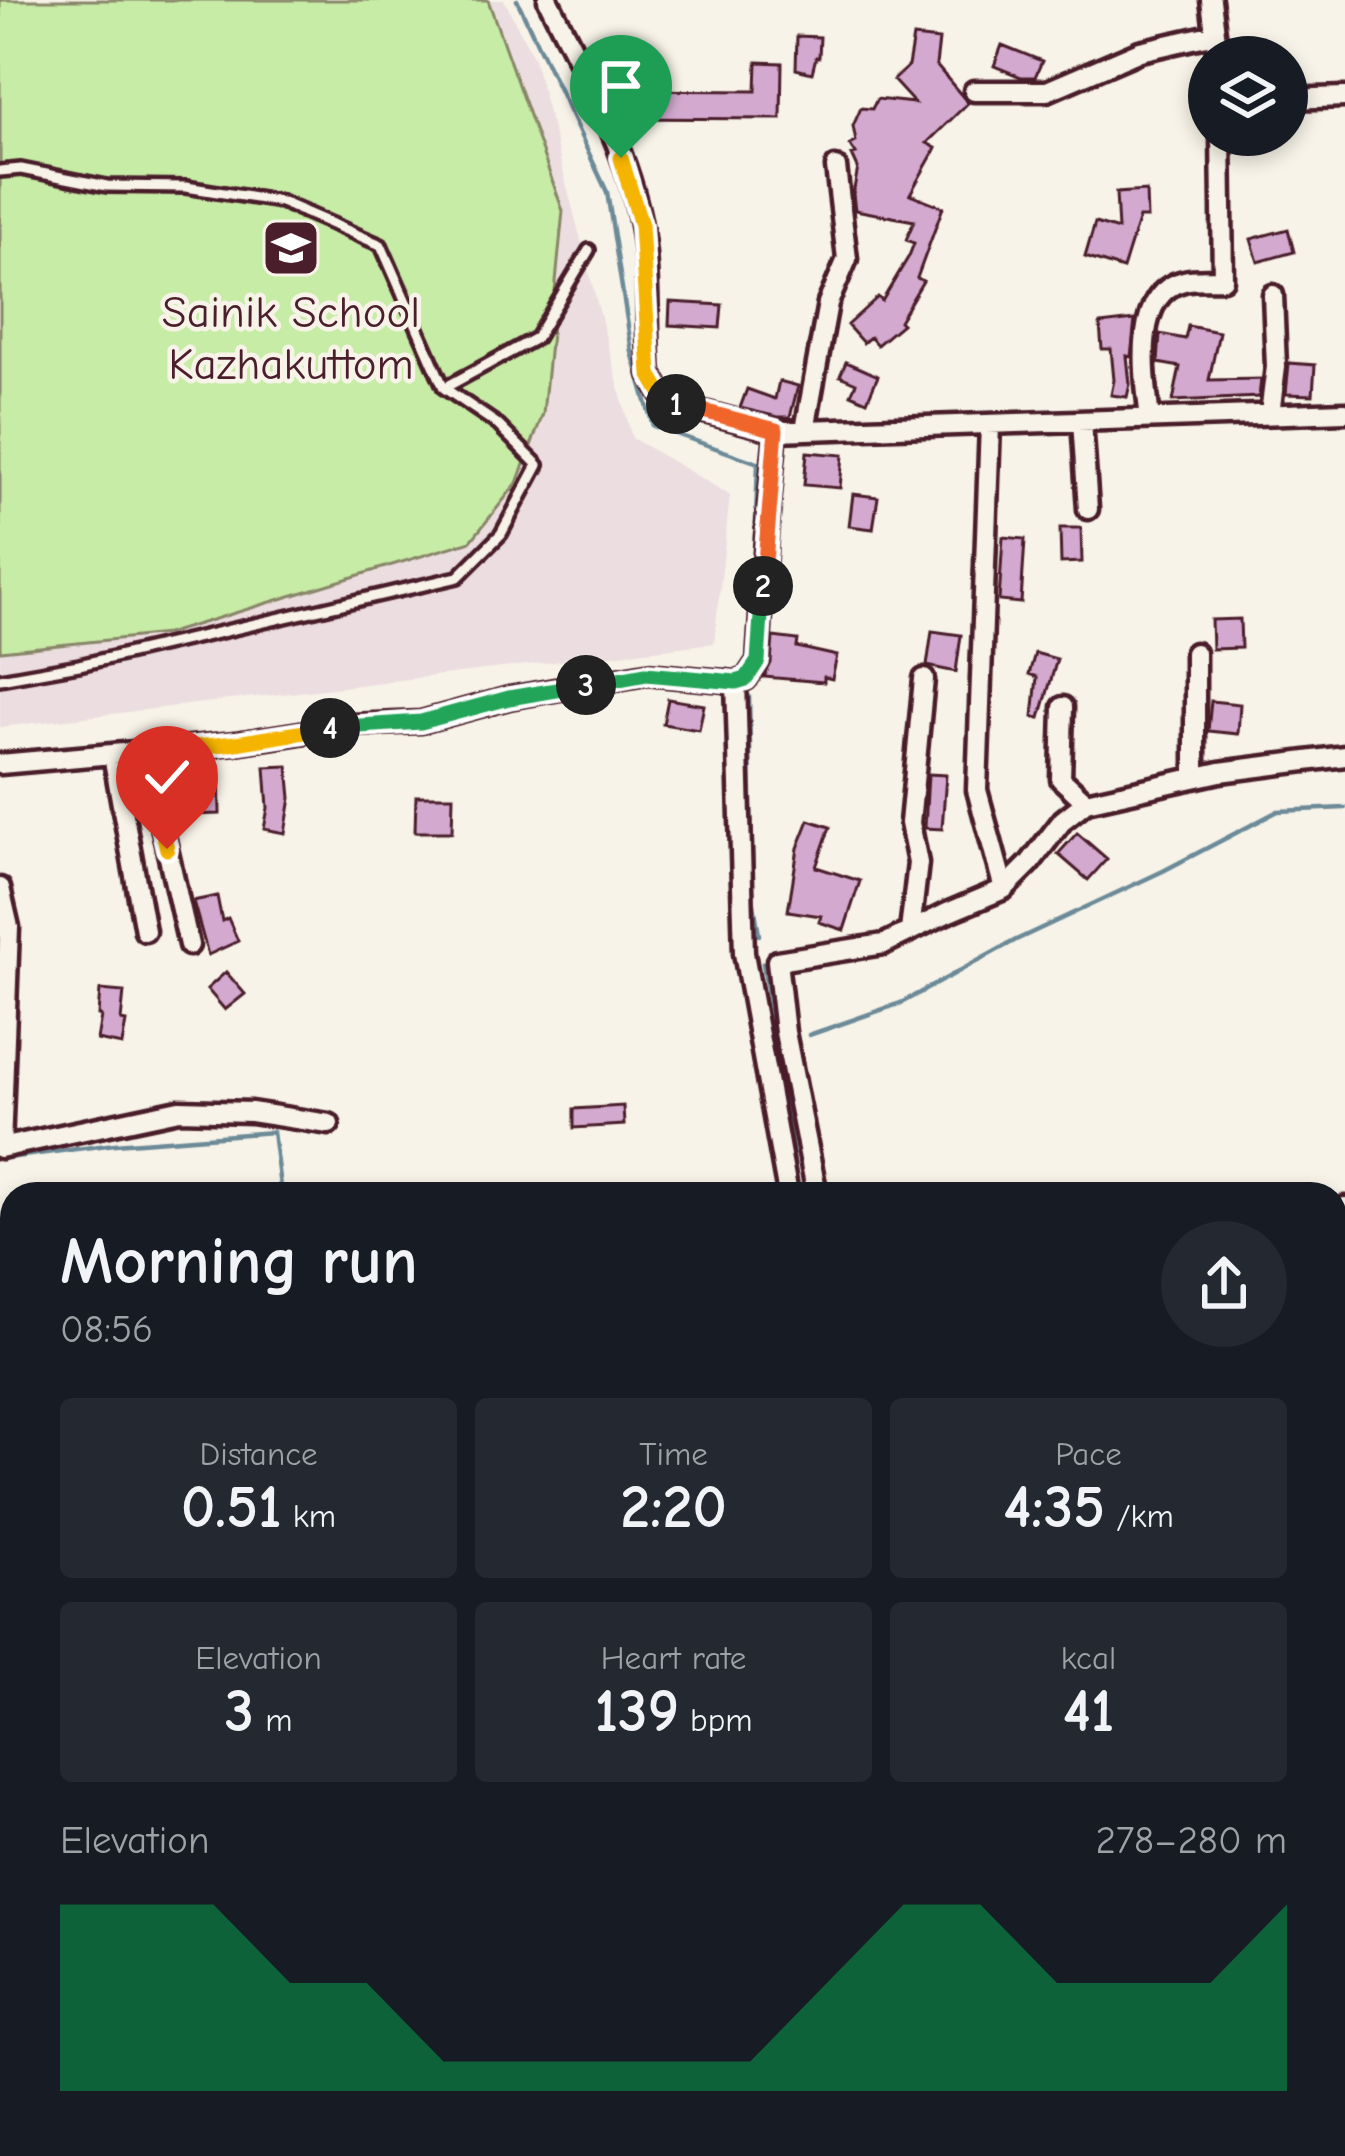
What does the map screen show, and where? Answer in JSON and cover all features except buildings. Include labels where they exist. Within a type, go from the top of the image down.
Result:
[{"type":"street","points":[[548,0],[621,158],[641,225],[650,374],[661,393],[678,405],[776,430],[1345,412]]},
{"type":"street","points":[[974,92],[1047,92],[1140,51],[1215,34],[1211,0]]},
{"type":"street","points":[[1308,99],[1345,98]]},
{"type":"street","points":[[1150,418],[1144,373],[1152,306],[1168,288],[1184,281],[1223,279],[1221,156]]},
{"type":"street","points":[[805,430],[828,303],[848,259],[836,167]]},
{"type":"street","points":[[1270,414],[1276,367],[1273,295]]},
{"type":"street","points":[[1082,421],[1088,509]]},
{"type":"street","points":[[990,424],[977,790],[1004,890]]},
{"type":"street","points":[[0,764],[236,743],[351,725],[421,722],[509,698],[646,674],[746,679],[758,661],[776,430]]},
{"type":"street","points":[[1195,653],[1196,777]]},
{"type":"street","points":[[910,932],[918,863],[910,823],[924,679]]},
{"type":"street","points":[[736,682],[744,953],[786,1182]]},
{"type":"street","points":[[1063,707],[1060,779],[1086,802]]},
{"type":"street","points":[[145,752],[189,945]]},
{"type":"street","points":[[113,755],[145,931]]},
{"type":"street","points":[[815,1182],[785,1032],[777,962],[884,944],[1004,890],[1063,820],[1086,802],[1196,777],[1345,756]]},
{"type":"street","points":[[0,888],[9,927],[0,1148],[179,1110],[251,1112],[329,1124]]},
{"type":"lane","points":[[0,171],[21,169],[107,186],[186,187],[281,202],[381,244],[444,388],[497,424],[538,465],[502,534],[458,577],[0,679]]},
{"type":"lane","points":[[444,388],[536,338],[589,250]]},
{"type":"shaded area","name":"Sainik School Kazhakuttom","points":[[0,0],[504,0],[534,59],[632,438],[730,495],[714,643],[0,727]]},
{"type":"green space","name":"Sainik School Kazhakuttom","points":[[0,0],[488,0],[563,211],[543,414],[517,483],[471,541],[166,634],[0,651]]},
{"type":"waterway","points":[[517,0],[607,192],[632,352],[653,426],[758,463],[753,603]]},
{"type":"waterway","points":[[749,696],[753,898],[759,935]]},
{"type":"waterway","points":[[809,1035],[901,1003],[1016,940],[1278,811],[1345,808]]},
{"type":"waterway","points":[[763,963],[797,1182]]},
{"type":"waterway","points":[[0,1159],[115,1144],[273,1132],[279,1182]]},
{"type":"place","name":"Sainik School Kazhakuttom","points":[[291,248]]},
{"type":"route","points":[[167,849],[145,752],[351,725],[421,722],[509,698],[646,674],[736,682],[753,672],[758,661],[776,430],[678,405],[661,393],[650,374],[641,225],[621,158]]}]
